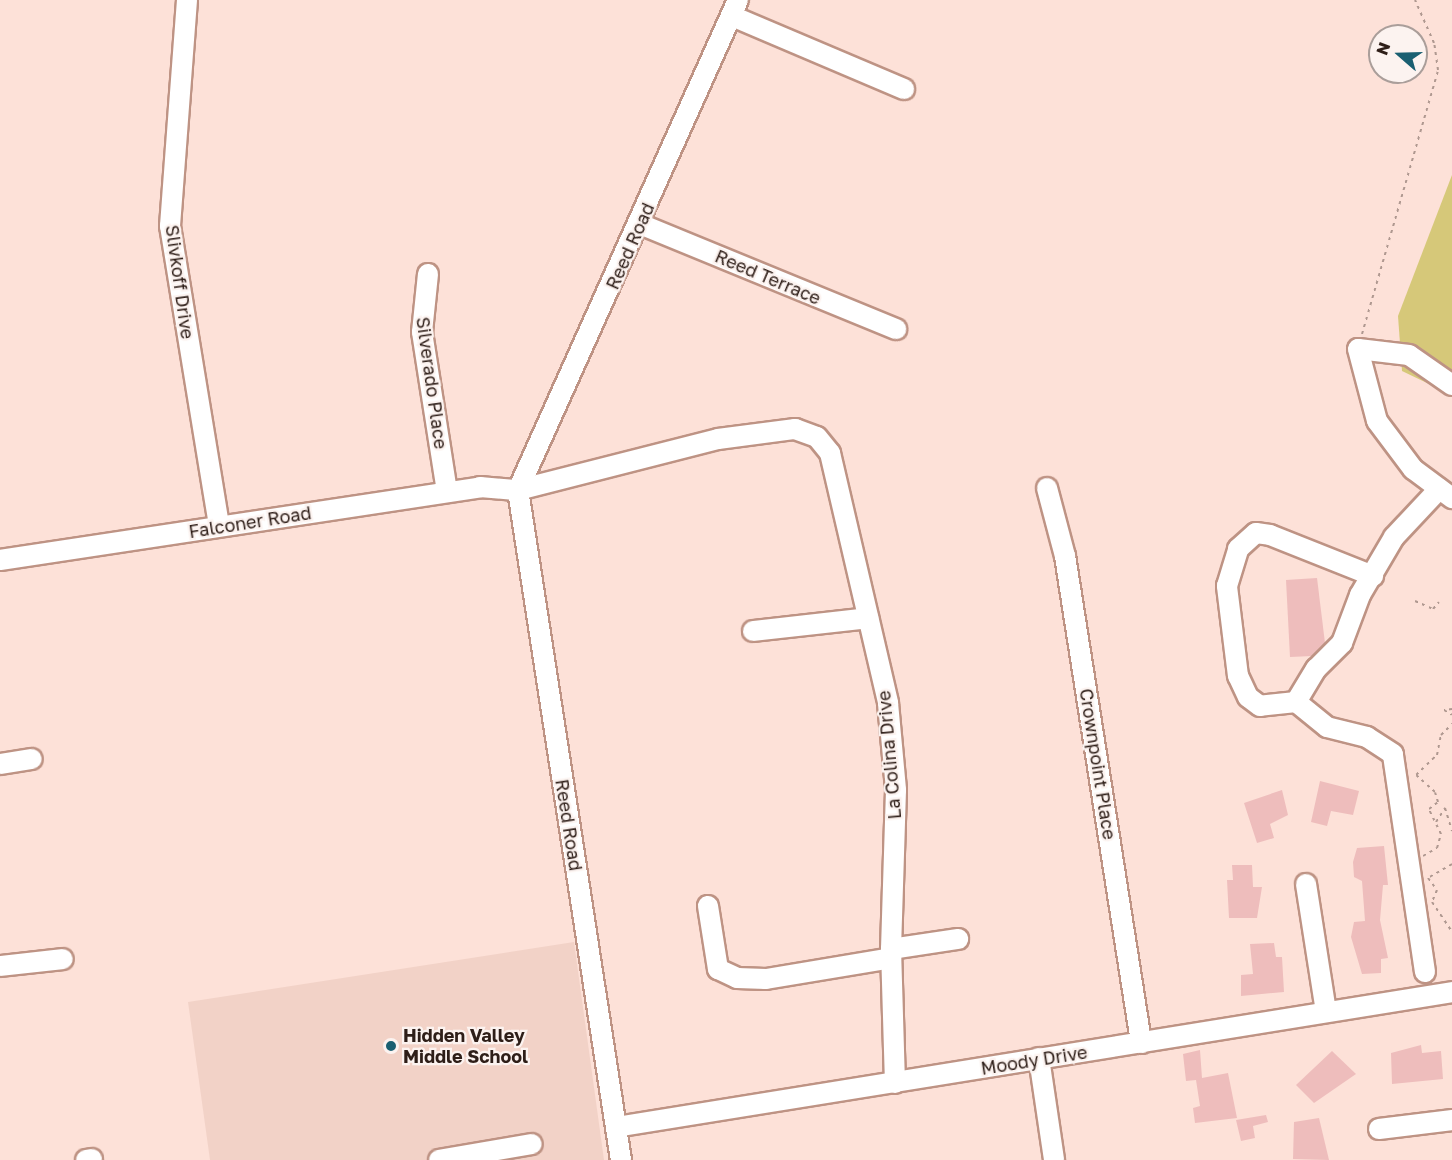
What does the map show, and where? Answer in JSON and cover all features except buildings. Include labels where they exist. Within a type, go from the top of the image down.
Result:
[{"type":"street","name":"Slivkoff Drive","points":[[187,0],[170,226],[219,526]]},
{"type":"street","points":[[735,8],[904,88]]},
{"type":"street","name":"Reed Road","points":[[621,1160],[509,487],[640,224],[735,8]]},
{"type":"street","name":"Reed Terrace","points":[[640,224],[896,329]]},
{"type":"street","name":"Silverado Place","points":[[428,274],[422,332],[447,492]]},
{"type":"street","points":[[1296,702],[1316,669],[1342,643],[1372,576],[1406,520],[1446,494],[1413,469],[1377,421],[1358,349],[1408,355],[1452,385]]},
{"type":"street","name":"Falconer Road","points":[[0,560],[447,492],[509,487],[718,439],[795,429],[817,437]]},
{"type":"street","name":"La Colina Drive","points":[[817,437],[830,453],[888,703],[896,790],[891,953],[895,1083]]},
{"type":"street","name":"Crownpoint Place","points":[[1047,488],[1065,556],[1141,1042]]},
{"type":"street","points":[[1372,576],[1270,535],[1256,533],[1238,549],[1227,586],[1238,676],[1248,697],[1260,706],[1296,702],[1327,727],[1367,736],[1393,754],[1425,972]]},
{"type":"street","points":[[753,631],[868,618]]},
{"type":"street","points":[[0,764],[32,759]]},
{"type":"street","points":[[1306,884],[1326,1011]]},
{"type":"street","points":[[708,906],[717,969],[737,978],[766,979],[958,939]]},
{"type":"street","points":[[0,966],[63,958]]},
{"type":"street","name":"Moody Drive","points":[[616,1127],[1452,992]]},
{"type":"street","points":[[1039,1058],[1053,1160]]},
{"type":"street","points":[[1379,1129],[1452,1120]]},
{"type":"street","points":[[439,1160],[532,1144]]},
{"type":"path","points":[[1358,349],[1438,70],[1434,43],[1415,0]]},
{"type":"path","points":[[1415,601],[1433,609],[1439,602]]},
{"type":"path","points":[[1452,709],[1444,710],[1452,715]]},
{"type":"path","points":[[1424,856],[1440,844],[1436,822],[1429,809],[1438,802],[1435,792],[1416,775],[1437,755],[1441,735],[1452,724]]},
{"type":"path","points":[[1436,822],[1444,808],[1451,811],[1452,831]]},
{"type":"path","points":[[1452,864],[1428,878],[1437,890],[1432,902],[1440,920],[1452,932]]},
{"type":"shaded area","points":[[1452,175],[1452,395],[1402,371],[1398,316]]},
{"type":"shaded area","name":"Hidden Valley Middle School","points":[[574,942],[604,1160],[210,1160],[188,1002]]},
{"type":"place","name":"Hidden Valley Middle School","points":[[391,1046]]}]
